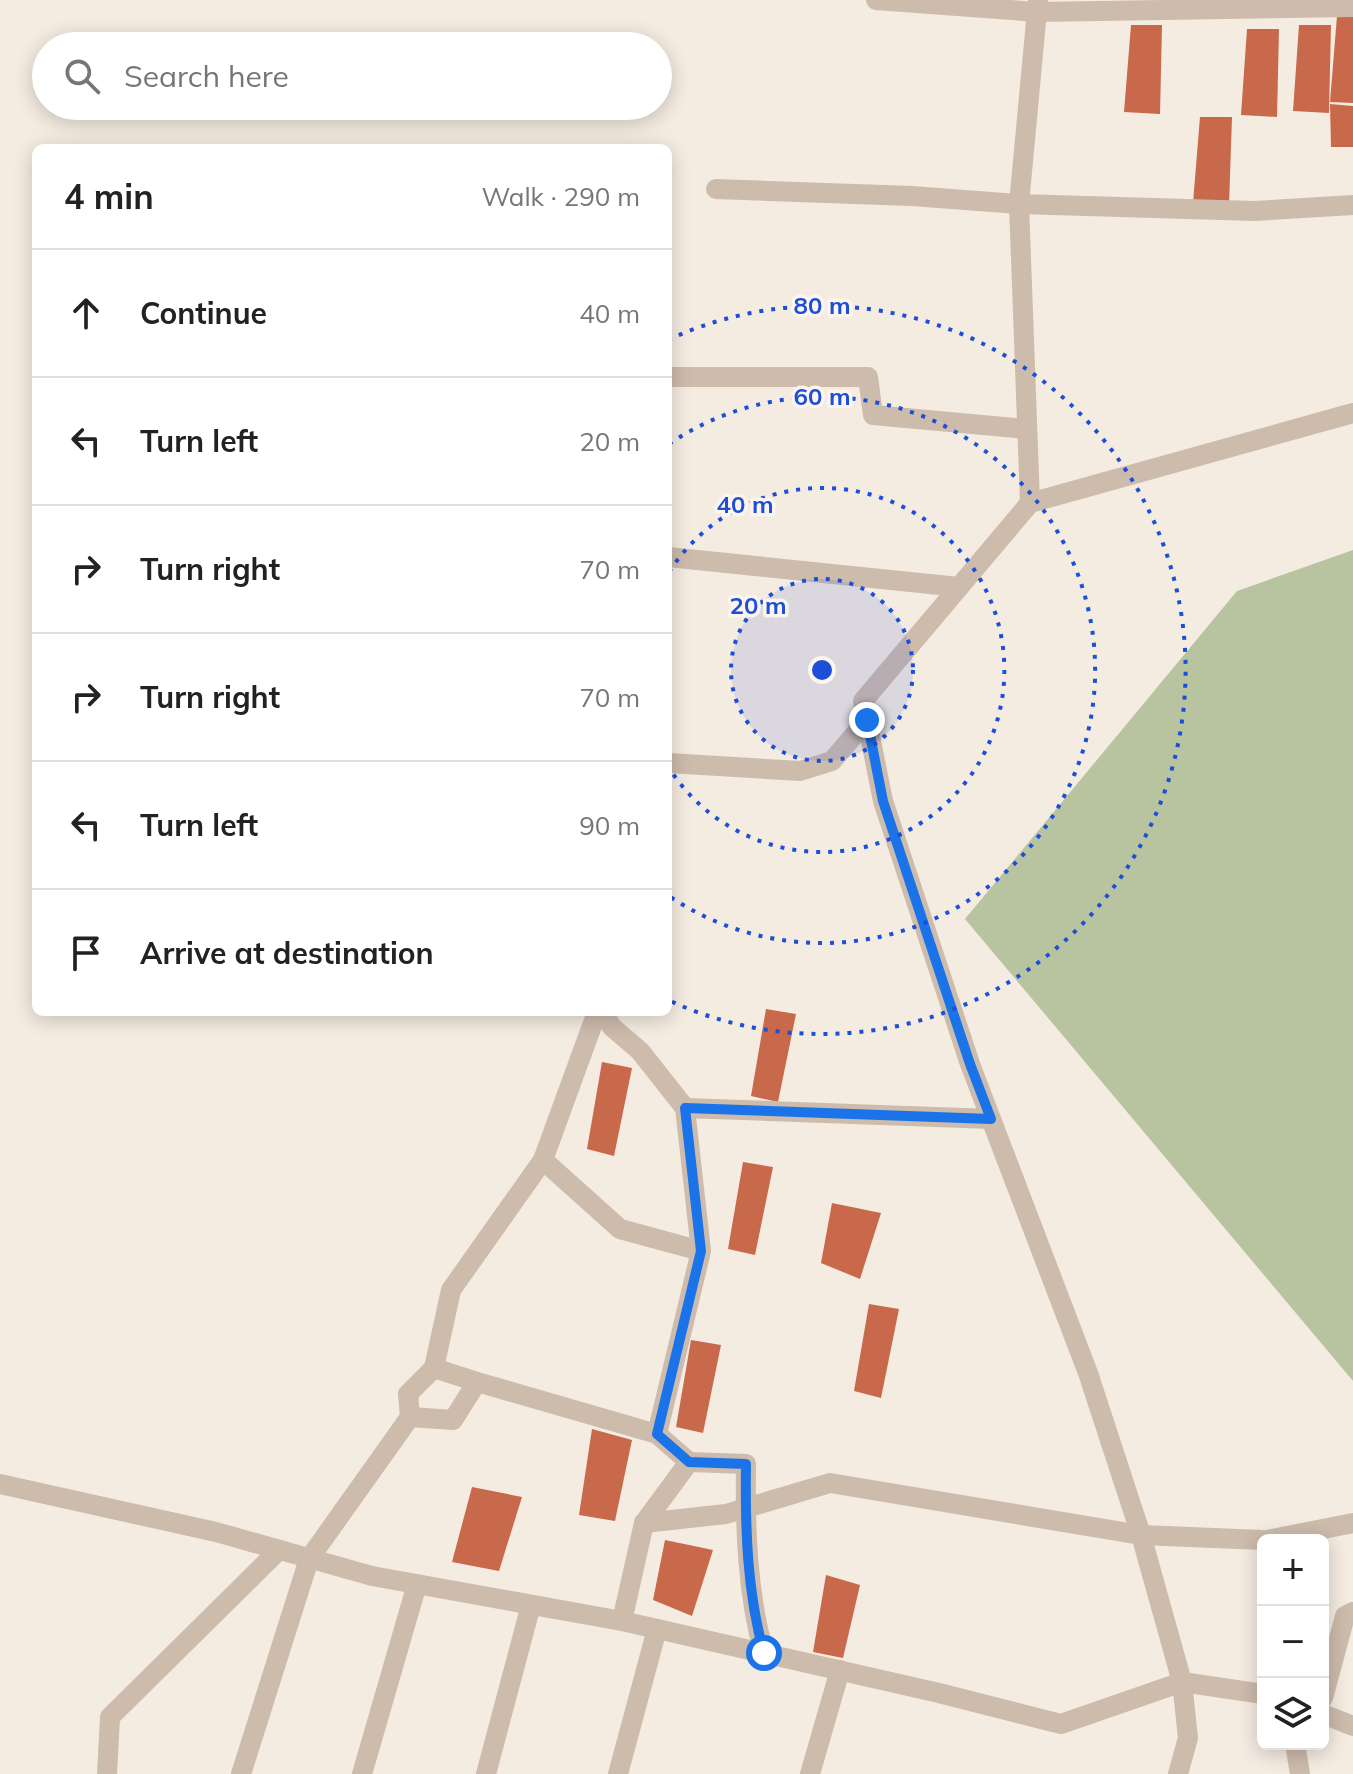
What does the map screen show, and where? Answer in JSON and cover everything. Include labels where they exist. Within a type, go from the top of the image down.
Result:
[{"type":"street","points":[[876,0],[1037,6],[1353,7]]},
{"type":"street","points":[[1030,503],[1019,204],[1037,6]]},
{"type":"street","points":[[716,189],[912,196],[1019,204],[1255,211],[1353,205]]},
{"type":"street","points":[[672,377],[868,377],[873,415],[1027,429]]},
{"type":"street","points":[[1178,1774],[1188,1738],[1182,1682],[1141,1535],[1088,1373],[970,1064],[883,801],[863,701],[1030,503],[1353,413]]},
{"type":"street","points":[[672,557],[959,587]]},
{"type":"street","points":[[672,763],[800,771],[832,761],[867,720]]},
{"type":"street","points":[[241,1774],[309,1559],[410,1417],[408,1394],[434,1368],[451,1290],[543,1160],[597,1016]]},
{"type":"street","points":[[602,1016],[640,1051],[685,1108],[701,1251],[657,1434]]},
{"type":"street","points":[[685,1108],[991,1119]]},
{"type":"street","points":[[543,1160],[620,1229],[701,1251]]},
{"type":"street","points":[[434,1368],[657,1434],[689,1462],[746,1464],[745,1509],[754,1617],[764,1653]]},
{"type":"street","points":[[410,1417],[453,1420],[477,1382]]},
{"type":"street","points":[[622,1621],[644,1523],[689,1462]]},
{"type":"street","points":[[644,1523],[726,1514],[830,1483],[1141,1535],[1257,1540]]},
{"type":"street","points":[[0,1484],[216,1532],[372,1576],[622,1621],[1061,1724],[1182,1682],[1257,1693]]},
{"type":"street","points":[[1296,1534],[1353,1523]]},
{"type":"street","points":[[107,1774],[110,1717],[279,1550]]},
{"type":"street","points":[[362,1774],[417,1584]]},
{"type":"street","points":[[486,1774],[531,1605]]},
{"type":"street","points":[[1328,1678],[1345,1616],[1353,1612]]},
{"type":"street","points":[[618,1774],[657,1629]]},
{"type":"street","points":[[810,1774],[840,1670]]},
{"type":"street","points":[[1329,1716],[1353,1726]]},
{"type":"street","points":[[1296,1750],[1300,1774]]},
{"type":"green space","points":[[1353,550],[1353,1381],[965,919],[1237,591]]},
{"type":"building","points":[[1337,16],[1353,17],[1353,103],[1330,102]]},
{"type":"building","points":[[1131,25],[1162,25],[1160,114],[1124,112]]},
{"type":"building","points":[[1299,25],[1331,25],[1329,113],[1293,111]]},
{"type":"building","points":[[1247,29],[1279,29],[1277,117],[1241,115]]},
{"type":"building","points":[[1330,104],[1353,106],[1353,147],[1331,147]]},
{"type":"building","points":[[1200,117],[1232,117],[1229,205],[1193,203]]},
{"type":"building","points":[[766,1009],[796,1014],[778,1102],[751,1096]]},
{"type":"building","points":[[602,1062],[632,1068],[614,1156],[587,1149]]},
{"type":"building","points":[[743,1162],[773,1167],[755,1255],[728,1249]]},
{"type":"building","points":[[832,1203],[881,1213],[860,1279],[821,1263]]},
{"type":"building","points":[[869,1304],[899,1309],[881,1398],[854,1391]]},
{"type":"building","points":[[691,1340],[721,1345],[703,1433],[676,1427]]},
{"type":"building","points":[[592,1429],[632,1440],[615,1521],[579,1515]]},
{"type":"building","points":[[472,1487],[522,1497],[499,1571],[452,1562]]},
{"type":"building","points":[[665,1540],[713,1550],[692,1616],[653,1600]]},
{"type":"building","points":[[826,1575],[860,1585],[843,1658],[813,1652]]},
{"type":"route","points":[[764,1653],[754,1617],[745,1509],[746,1464],[689,1462],[657,1434],[701,1251],[685,1108],[991,1119],[883,801],[867,720]]}]
